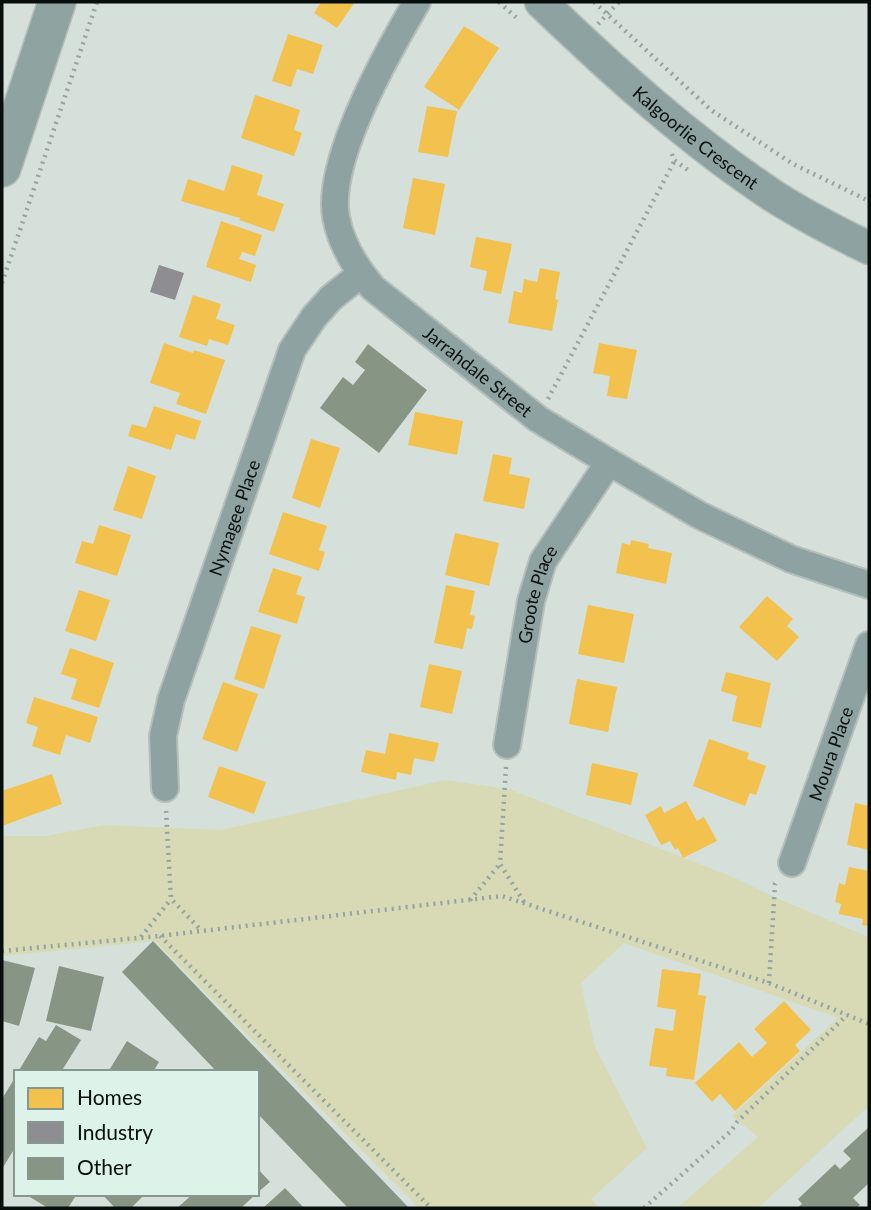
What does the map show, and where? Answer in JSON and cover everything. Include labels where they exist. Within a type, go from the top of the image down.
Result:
[{"type":"main road","points":[[2,105],[36,2]]},
{"type":"main road","points":[[2,168],[57,2]]},
{"type":"street","name":"Jarrahdale Street","points":[[417,2],[399,32],[359,114],[338,177],[336,218],[351,260],[361,274],[373,288],[538,419],[608,462],[699,515],[779,554],[869,585]]},
{"type":"street","name":"Kalgoorlie Crescent","points":[[541,2],[691,137],[777,198],[869,248]]},
{"type":"street","name":"Nymagee Place","points":[[165,788],[163,736],[172,700],[292,349],[331,298],[361,274]]},
{"type":"street","name":"Groote Place","points":[[507,745],[531,601],[543,561],[608,462]]},
{"type":"street","name":"Moura Place","points":[[792,863],[869,645]]},
{"type":"path","points":[[2,284],[97,2]]},
{"type":"path","points":[[594,2],[711,110],[793,164],[869,201]]},
{"type":"path","points":[[607,14],[619,2]]},
{"type":"path","points":[[538,419],[674,160]]},
{"type":"path","points":[[507,745],[500,864],[524,903]]},
{"type":"path","points":[[165,788],[171,899],[202,930]]},
{"type":"path","points":[[769,983],[775,884],[792,863]]},
{"type":"path","points":[[470,900],[500,864]]},
{"type":"path","points":[[2,951],[159,936],[502,896],[769,983],[869,1024]]},
{"type":"path","points":[[140,937],[171,899]]},
{"type":"path","points":[[159,936],[431,1208]]},
{"type":"path","points":[[644,1208],[731,1131],[737,1122],[847,1015]]},
{"type":"green space","points":[[445,780],[509,789],[735,878],[869,937],[869,1106],[758,1208],[677,1208],[758,1137],[732,1116],[838,1018],[624,943],[581,983],[595,1047],[647,1148],[591,1199],[599,1208],[419,1208],[155,941],[2,956],[2,836],[46,836],[104,825],[221,830]]},
{"type":"building: Homes","points":[[321,2],[355,2],[337,28],[314,13]]},
{"type":"building: Homes","points":[[464,26],[499,48],[459,110],[424,87]]},
{"type":"building: Homes","points":[[288,34],[323,45],[313,74],[297,69],[291,87],[272,81]]},
{"type":"building: Homes","points":[[255,95],[300,110],[294,130],[302,133],[294,156],[241,138]]},
{"type":"building: Homes","points":[[427,106],[457,111],[448,157],[418,152]]},
{"type":"building: Homes","points":[[232,165],[263,175],[257,195],[284,204],[274,232],[239,220],[240,218],[181,201],[188,179],[224,191]]},
{"type":"building: Homes","points":[[413,178],[445,184],[435,235],[403,228]]},
{"type":"building: Homes","points":[[221,221],[262,235],[255,256],[242,252],[239,259],[256,265],[251,282],[206,267]]},
{"type":"building: Homes","points":[[476,237],[512,244],[501,294],[483,290],[487,271],[470,267]]},
{"type":"building: Homes","points":[[540,268],[560,272],[552,331],[508,323],[514,291],[522,293],[524,279],[537,282]]},
{"type":"building: Homes","points":[[193,295],[221,304],[216,319],[235,325],[228,345],[209,339],[207,346],[179,337]]},
{"type":"building: Homes","points":[[164,343],[225,360],[206,414],[176,404],[180,393],[150,383]]},
{"type":"building: Homes","points":[[599,343],[637,350],[627,399],[607,396],[610,376],[593,373]]},
{"type":"building: Homes","points":[[154,406],[201,421],[195,440],[176,434],[171,450],[128,436],[132,424],[146,428]]},
{"type":"building: Homes","points":[[415,412],[463,421],[457,455],[408,445]]},
{"type":"building: Homes","points":[[311,439],[340,448],[320,508],[292,498]]},
{"type":"building: Homes","points":[[493,454],[512,458],[509,474],[530,478],[524,509],[483,501]]},
{"type":"building: Homes","points":[[128,466],[156,476],[142,519],[113,510]]},
{"type":"building: Homes","points":[[283,512],[327,526],[319,550],[325,552],[319,571],[269,554]]},
{"type":"building: Homes","points":[[99,525],[131,535],[117,576],[75,563],[82,541],[93,544]]},
{"type":"building: Homes","points":[[455,533],[499,543],[489,586],[445,575]]},
{"type":"building: Homes","points":[[631,540],[649,544],[648,548],[672,553],[666,584],[616,573],[622,543],[630,545]]},
{"type":"building: Homes","points":[[273,568],[302,577],[296,594],[305,597],[297,624],[258,612]]},
{"type":"building: Homes","points":[[446,585],[475,591],[470,615],[475,616],[472,629],[467,628],[463,649],[434,643]]},
{"type":"building: Homes","points":[[79,590],[110,600],[96,641],[65,631]]},
{"type":"building: Homes","points":[[767,596],[793,619],[787,626],[799,637],[777,661],[739,627]]},
{"type":"building: Homes","points":[[588,605],[634,614],[624,663],[578,654]]},
{"type":"building: Homes","points":[[251,626],[281,635],[264,689],[234,679]]},
{"type":"building: Homes","points":[[70,648],[114,663],[99,708],[71,699],[77,679],[61,674]]},
{"type":"building: Homes","points":[[429,664],[462,671],[452,714],[420,707]]},
{"type":"building: Homes","points":[[726,672],[771,683],[761,728],[732,721],[737,696],[721,691]]},
{"type":"building: Homes","points":[[577,679],[617,687],[608,732],[569,724]]},
{"type":"building: Homes","points":[[223,682],[258,694],[237,752],[202,739]]},
{"type":"building: Homes","points":[[34,697],[98,717],[90,743],[66,735],[60,755],[32,746],[38,727],[26,723]]},
{"type":"building: Homes","points":[[389,733],[439,743],[434,762],[414,758],[411,775],[397,772],[396,780],[361,772],[366,750],[385,754]]},
{"type":"building: Homes","points":[[709,739],[749,753],[747,759],[766,766],[756,795],[750,793],[745,806],[693,786]]},
{"type":"building: Homes","points":[[592,763],[638,773],[631,805],[586,795]]},
{"type":"building: Homes","points":[[219,766],[266,782],[254,814],[208,797]]},
{"type":"building: Homes","points":[[52,774],[62,804],[2,826],[2,791]]},
{"type":"building: Homes","points":[[686,801],[697,821],[704,817],[717,841],[683,858],[678,848],[675,850],[670,841],[661,845],[645,815],[661,806],[664,813]]},
{"type":"building: Homes","points":[[855,803],[869,806],[869,850],[847,845]]},
{"type":"building: Homes","points":[[849,867],[869,871],[869,926],[862,925],[863,919],[839,914],[841,904],[835,902],[839,883],[845,885]]},
{"type":"building: Homes","points":[[662,969],[701,974],[698,995],[706,996],[694,1080],[666,1076],[667,1068],[649,1066],[655,1028],[673,1031],[676,1010],[657,1007]]},
{"type":"building: Homes","points":[[784,1001],[811,1030],[795,1045],[800,1051],[735,1111],[720,1094],[712,1102],[695,1083],[739,1042],[752,1057],[767,1043],[754,1029]]},
{"type":"building: Industry","points":[[159,265],[184,273],[175,300],[150,292]]},
{"type":"building: Other","points":[[368,344],[427,390],[379,453],[320,408],[343,377],[353,385],[365,370],[355,362]]},
{"type":"building: Other","points":[[153,941],[409,1208],[348,1208],[259,1115],[259,1070],[215,1070],[122,972]]},
{"type":"building: Other","points":[[2,960],[35,968],[19,1026],[2,1021]]},
{"type":"building: Other","points":[[59,966],[104,977],[91,1031],[46,1021]]},
{"type":"building: Other","points":[[56,1025],[81,1040],[62,1070],[19,1070],[39,1037],[46,1041]]},
{"type":"building: Other","points":[[127,1041],[159,1062],[154,1070],[109,1070]]},
{"type":"building: Other","points":[[14,1079],[14,1149],[2,1169],[2,1099]]},
{"type":"building: Other","points":[[869,1127],[869,1183],[853,1198],[860,1205],[856,1208],[797,1208],[802,1204],[798,1199],[835,1164],[840,1169],[851,1159],[843,1151]]},
{"type":"building: Other","points":[[259,1170],[270,1182],[259,1191]]},
{"type":"building: Other","points":[[285,1188],[304,1208],[263,1208]]},
{"type":"building: Other","points":[[76,1196],[68,1208],[48,1208],[30,1197]]},
{"type":"building: Other","points":[[104,1196],[143,1196],[131,1208],[115,1208]]},
{"type":"building: Other","points":[[191,1196],[254,1196],[241,1208],[177,1208]]}]
